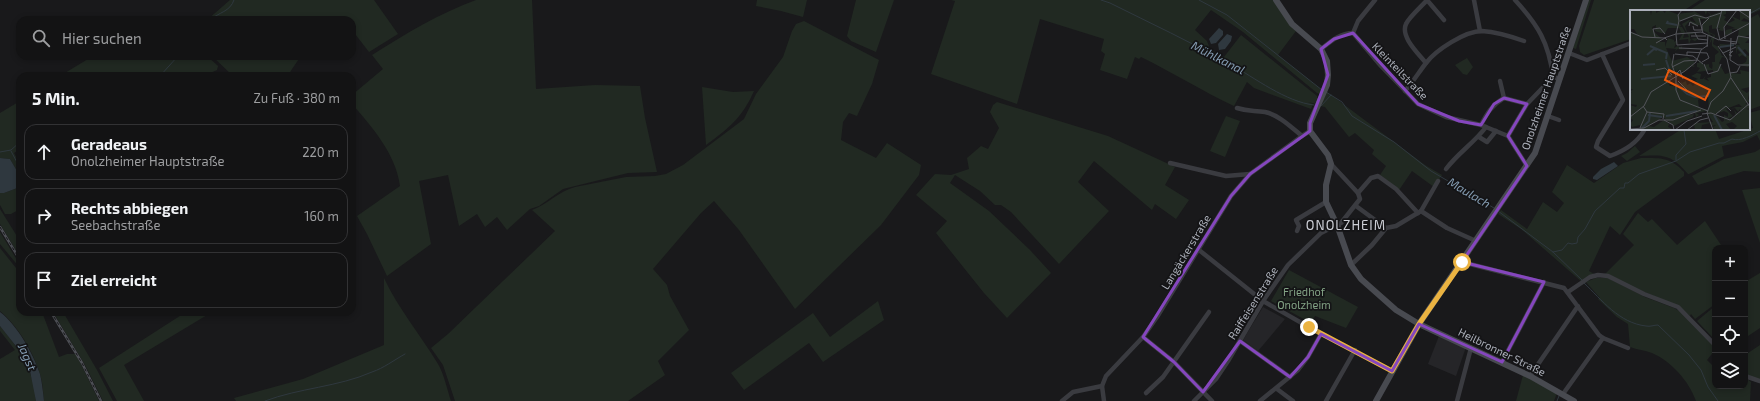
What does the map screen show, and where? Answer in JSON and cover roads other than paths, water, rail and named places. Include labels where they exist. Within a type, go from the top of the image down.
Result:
[{"type":"main road","points":[[1276,0],[1292,24],[1322,49],[1327,62],[1327,85],[1310,123],[1310,131],[1328,155],[1331,164],[1326,185],[1326,202]]},
{"type":"main road","name":"Onolzheimer Hauptstraße","points":[[1376,401],[1419,324],[1527,166],[1537,147],[1586,0]]},
{"type":"main road","name":"Heilbronner Straße","points":[[1326,202],[1337,225],[1352,265],[1360,279],[1376,294],[1396,310],[1419,324],[1502,362],[1574,401]]},
{"type":"street","points":[[1322,49],[1334,39],[1346,33],[1353,33],[1358,21],[1375,0]]},
{"type":"street","points":[[1426,63],[1409,40],[1405,30],[1406,24],[1427,0],[1444,20]]},
{"type":"street","points":[[1474,0],[1480,31]]},
{"type":"street","points":[[1515,0],[1542,33],[1548,50],[1553,77]]},
{"type":"street","points":[[1405,91],[1426,63],[1438,51],[1455,40],[1480,31],[1504,34],[1524,41]]},
{"type":"street","name":"Kleinteilstraße","points":[[1353,33],[1381,66],[1418,104],[1446,117],[1481,125],[1508,136]]},
{"type":"street","points":[[1569,53],[1588,60],[1630,43]]},
{"type":"street","points":[[1602,54],[1623,100],[1596,147],[1610,156],[1632,145],[1644,130]]},
{"type":"street","points":[[1553,77],[1560,79]]},
{"type":"street","points":[[1527,166],[1508,136],[1527,104],[1553,77]]},
{"type":"street","points":[[1500,81],[1504,98]]},
{"type":"street","points":[[1481,125],[1494,104],[1504,98],[1527,104]]},
{"type":"street","points":[[1237,108],[1246,111],[1262,111],[1276,116],[1302,136]]},
{"type":"street","points":[[1548,116],[1559,120]]},
{"type":"street","points":[[1446,169],[1455,157],[1479,137],[1486,127]]},
{"type":"street","name":"Langäckerstraße","points":[[1102,386],[1106,376],[1143,337],[1199,250],[1230,196],[1250,174],[1310,131]]},
{"type":"street","points":[[1479,137],[1487,142],[1496,131]]},
{"type":"street","points":[[1170,163],[1226,176],[1250,174]]},
{"type":"street","points":[[1331,164],[1358,193],[1360,199],[1356,206],[1386,228]]},
{"type":"street","points":[[1358,193],[1372,178],[1378,176],[1396,189],[1420,212],[1447,228],[1476,241]]},
{"type":"street","points":[[1352,265],[1386,228],[1396,226],[1420,212],[1438,181]]},
{"type":"street","points":[[1297,231],[1299,226],[1296,220],[1326,202]]},
{"type":"street","name":"Raiffeisenstraße","points":[[1194,401],[1216,379],[1263,301],[1288,265],[1308,244],[1321,233],[1337,225],[1356,206]]},
{"type":"street","points":[[1199,250],[1263,301],[1321,334],[1392,371]]},
{"type":"street","points":[[1462,262],[1544,282],[1566,290],[1603,338],[1628,348]]},
{"type":"street","points":[[1566,290],[1598,275],[1608,276],[1644,294],[1678,307],[1712,342]]},
{"type":"street","points":[[1502,362],[1544,282]]},
{"type":"street","points":[[1530,376],[1578,306]]},
{"type":"street","points":[[1146,393],[1163,377],[1209,312]]},
{"type":"street","points":[[1260,401],[1277,389],[1298,370],[1308,357],[1321,334]]},
{"type":"street","points":[[1143,337],[1174,362],[1212,401]]},
{"type":"street","points":[[1563,394],[1603,338]]},
{"type":"street","points":[[1240,341],[1290,377]]},
{"type":"street","points":[[1457,401],[1471,348]]},
{"type":"street","points":[[1326,401],[1354,350]]},
{"type":"street","points":[[1748,377],[1760,381]]},
{"type":"street","points":[[1062,401],[1073,392],[1102,386],[1104,401]]},
{"type":"street","points":[[1277,389],[1293,401]]},
{"type":"water","points":[[1219,28],[1223,31],[1223,35],[1216,43],[1211,44],[1209,39]]},
{"type":"water","points":[[1227,34],[1232,36],[1231,41],[1225,49],[1219,50],[1218,44]]},
{"type":"water","points":[[0,158],[10,159],[16,169],[16,188],[0,193]]},
{"type":"water","points":[[1614,162],[1618,166],[1597,180],[1593,179],[1593,177],[1601,169]]},
{"type":"water","name":"Jagst","points":[[0,312],[12,324],[24,340],[33,357],[40,374],[44,401],[36,401],[30,371],[23,355],[0,326]]},
{"type":"waterway","name":"Maulach","points":[[215,16],[230,7],[234,0]]},
{"type":"waterway","name":"Mühlkanal","points":[[1101,0],[1110,3],[1200,48],[1271,89],[1303,103],[1314,105]]},
{"type":"waterway","name":"Maulach","points":[[1199,0],[1227,15],[1322,90]]},
{"type":"waterway","points":[[1750,13],[1760,8]]},
{"type":"waterway","name":"Maulach","points":[[164,72],[174,60]]},
{"type":"waterway","name":"Maulach","points":[[1326,92],[1342,102],[1352,116],[1394,142],[1431,171],[1494,208]]},
{"type":"waterway","name":"Mühlkanal","points":[[1321,106],[1331,95]]},
{"type":"waterway","points":[[1676,160],[1676,155],[1686,144],[1684,130]]},
{"type":"waterway","points":[[1553,252],[1562,250],[1568,243],[1577,243],[1578,237],[1585,229],[1595,211],[1620,188],[1624,188],[1625,183],[1628,183],[1639,174],[1676,161],[1690,152],[1719,143],[1724,143],[1732,139],[1743,139],[1760,131]]},
{"type":"waterway","name":"Maulach","points":[[0,152],[11,150],[16,146]]},
{"type":"waterway","points":[[11,151],[16,160]]},
{"type":"waterway","name":"Maulach","points":[[1498,211],[1553,252],[1582,280]]},
{"type":"waterway","name":"Maulach","points":[[1584,283],[1619,316],[1636,324],[1648,326],[1658,325],[1689,355],[1701,370],[1708,387],[1718,401]]},
{"type":"waterway","points":[[265,401],[291,393],[359,377],[381,368],[405,354]]},
{"type":"waterway","points":[[1557,401],[1559,396]]},
{"type":"railway","points":[[0,227],[16,253]]},
{"type":"railway","points":[[53,316],[82,363],[101,401]]},
{"type":"district","name":"ONOLZHEIM","points":[[1346,225]]},
{"type":"park label","name":"Friedhof Onolzheim","points":[[1304,298]]}]
